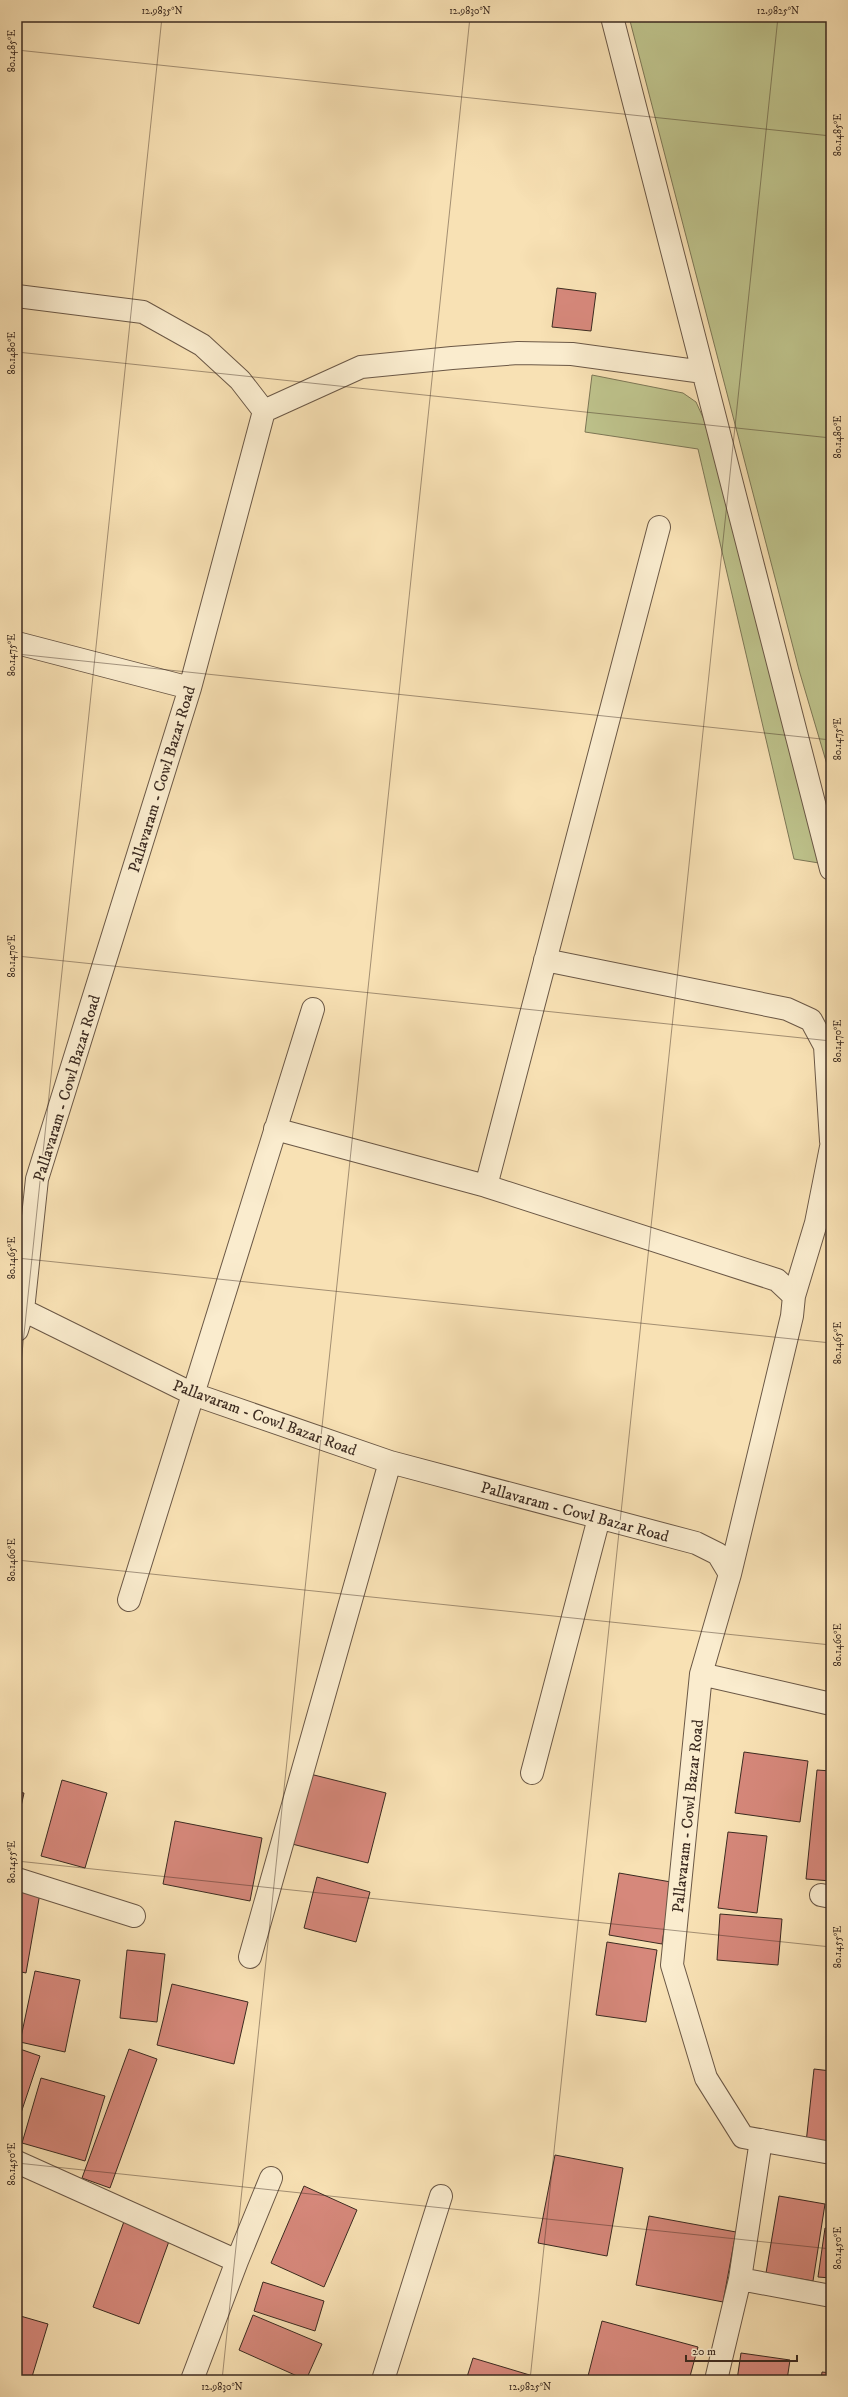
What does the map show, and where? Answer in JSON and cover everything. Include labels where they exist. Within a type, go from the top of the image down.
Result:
[{"type":"street","points":[[612,17],[831,869]]},
{"type":"street","points":[[17,296],[143,312],[202,345],[240,380],[264,411],[361,367],[452,358],[518,353],[572,354],[703,372]]},
{"type":"street","name":"Pallavaram - Cowl Bazar Road","points":[[264,411],[190,688],[37,1179],[23,1310],[193,1394],[390,1462],[696,1544],[718,1554],[730,1574],[701,1674],[672,1965],[706,2078],[743,2137],[831,2153]]},
{"type":"street","points":[[486,1186],[659,526]]},
{"type":"street","points":[[17,643],[190,688]]},
{"type":"street","points":[[545,960],[787,1009],[811,1020],[825,1046],[831,1141]]},
{"type":"street","points":[[129,1600],[312,1009]]},
{"type":"street","points":[[275,1129],[486,1186],[776,1280],[794,1296]]},
{"type":"street","points":[[730,1574],[792,1316],[794,1296],[816,1223],[831,1147]]},
{"type":"street","points":[[17,1330],[23,1310]]},
{"type":"street","points":[[250,1957],[390,1462]]},
{"type":"street","points":[[532,1773],[600,1518]]},
{"type":"street","points":[[701,1674],[831,1704]]},
{"type":"street","points":[[17,1880],[134,1916]]},
{"type":"street","points":[[716,2380],[740,2279],[761,2140]]},
{"type":"street","points":[[17,2162],[237,2261]]},
{"type":"street","points":[[192,2380],[237,2261],[272,2178]]},
{"type":"street","points":[[383,2380],[441,2196]]},
{"type":"street","points":[[740,2279],[831,2296]]},
{"type":"green space","points":[[629,17],[831,17],[831,778],[799,670]]},
{"type":"green space","points":[[592,375],[683,393],[696,402],[707,426],[819,863],[794,859],[698,449],[585,432]]},
{"type":"building","points":[[557,288],[596,293],[591,331],[552,327]]},
{"type":"building","points":[[744,1752],[808,1761],[800,1822],[735,1813]]},
{"type":"building","points":[[817,1770],[831,1771],[831,1881],[806,1879]]},
{"type":"building","points":[[310,1774],[386,1793],[368,1863],[292,1844]]},
{"type":"building","points":[[62,1780],[107,1793],[85,1868],[41,1856]]},
{"type":"building","points":[[17,1792],[24,1793],[17,1825]]},
{"type":"building","points":[[175,1821],[262,1838],[250,1901],[163,1884]]},
{"type":"building","points":[[728,1832],[767,1836],[757,1913],[718,1908]]},
{"type":"building","points":[[619,1873],[671,1882],[662,1944],[609,1935]]},
{"type":"building","points":[[317,1877],[370,1892],[356,1942],[304,1928]]},
{"type":"building","points":[[17,1889],[40,1893],[26,1973],[17,1971]]},
{"type":"building","points":[[720,1914],[782,1919],[778,1965],[717,1960]]},
{"type":"building","points":[[607,1942],[657,1950],[646,2022],[596,2015]]},
{"type":"building","points":[[127,1950],[165,1954],[157,2022],[120,2018]]},
{"type":"building","points":[[35,1971],[80,1980],[65,2052],[20,2042]]},
{"type":"building","points":[[172,1984],[248,2002],[234,2064],[157,2045]]},
{"type":"building","points":[[17,2048],[40,2056],[17,2125]]},
{"type":"building","points":[[129,2049],[157,2059],[110,2188],[82,2178]]},
{"type":"building","points":[[814,2069],[831,2071],[831,2146],[806,2143]]},
{"type":"building","points":[[41,2078],[105,2096],[85,2161],[22,2143]]},
{"type":"building","points":[[555,2155],[623,2168],[607,2256],[538,2243]]},
{"type":"building","points":[[304,2186],[357,2210],[324,2287],[271,2263]]},
{"type":"building","points":[[779,2196],[825,2204],[813,2281],[766,2273]]},
{"type":"building","points":[[126,2216],[172,2233],[139,2324],[93,2307]]},
{"type":"building","points":[[649,2216],[736,2232],[723,2302],[636,2285]]},
{"type":"building","points":[[825,2228],[831,2229],[831,2278],[818,2277]]},
{"type":"building","points":[[263,2282],[324,2301],[315,2331],[254,2311]]},
{"type":"building","points":[[17,2315],[48,2324],[31,2380],[17,2380]]},
{"type":"building","points":[[253,2315],[322,2344],[306,2380],[239,2350]]},
{"type":"building","points":[[602,2321],[698,2347],[689,2380],[587,2380]]},
{"type":"building","points":[[741,2353],[790,2360],[787,2380],[737,2380]]},
{"type":"building","points":[[473,2358],[533,2376],[531,2380],[466,2380]]},
{"type":"building","points":[[822,2372],[831,2373],[831,2380],[821,2380]]}]
